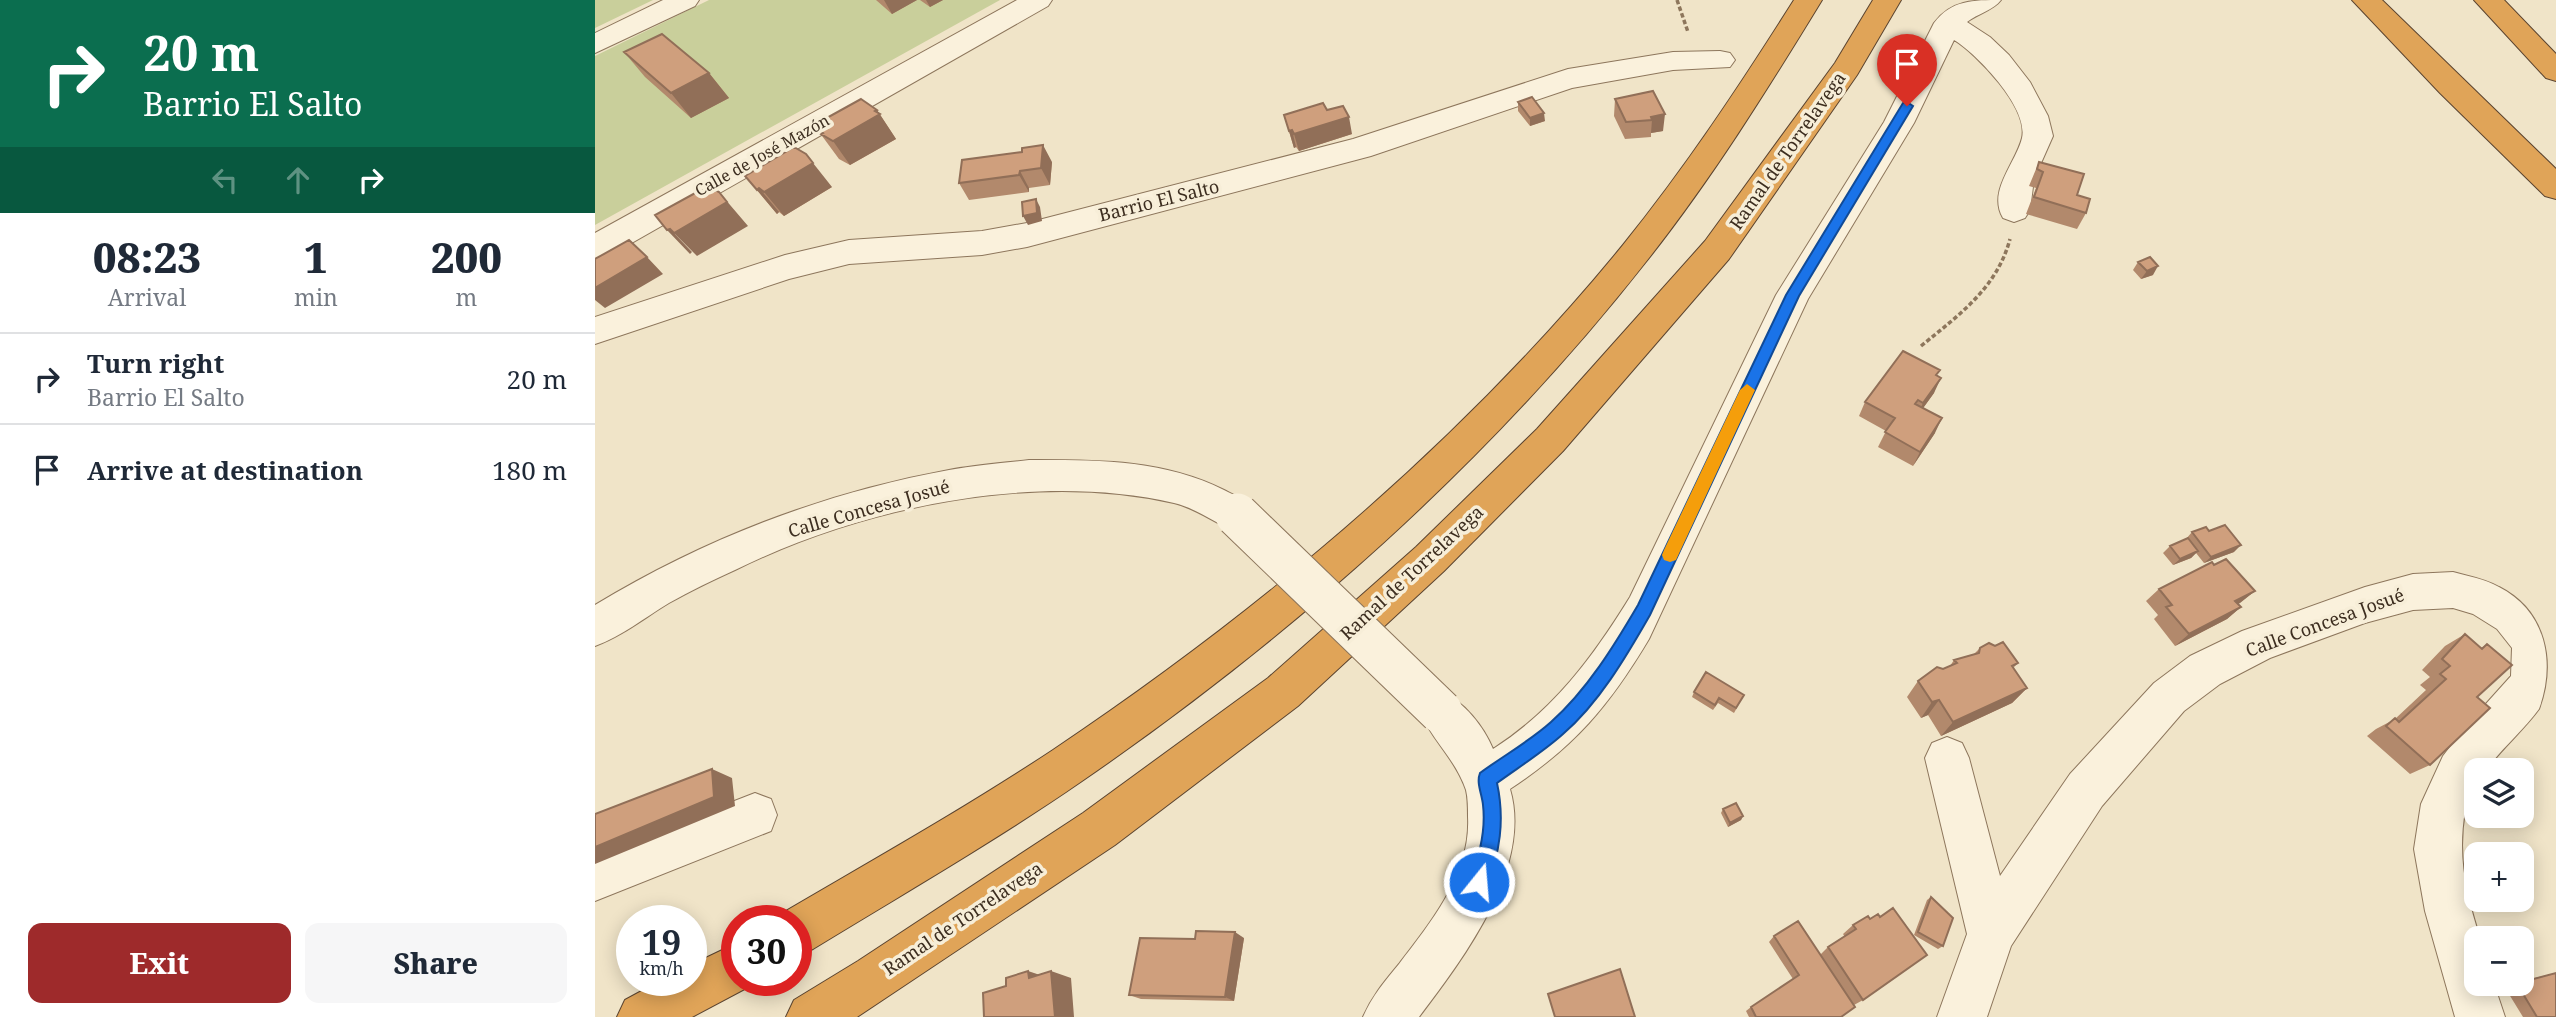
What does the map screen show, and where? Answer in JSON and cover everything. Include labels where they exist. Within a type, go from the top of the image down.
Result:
[{"type":"highway","points":[[812,922],[998,810],[1102,741],[1196,673],[1279,605],[1423,478],[1540,363],[1633,256],[1731,122],[1808,0]]},
{"type":"highway","name":"Ramal de Torrelavega","points":[[811,1017],[875,978],[1109,821],[1283,692],[1430,559],[1550,440],[1717,250],[1847,68],[1887,0]]},
{"type":"highway","points":[[2366,0],[2449,86],[2556,188]]},
{"type":"highway","points":[[2488,0],[2556,71]]},
{"type":"highway","points":[[642,1017],[721,975]]},
{"type":"street","points":[[595,44],[685,0]]},
{"type":"street","name":"Calle de José Mazón","points":[[595,248],[1038,0]]},
{"type":"street","points":[[1487,779],[1557,729],[1585,699],[1627,639],[1644,610],[1793,295],[1899,123],[1948,23],[1969,7],[1986,0]]},
{"type":"street","points":[[1948,23],[1980,43],[1999,62],[2021,89],[2033,116],[2038,136],[2018,179],[2014,210]]},
{"type":"street","name":"Barrio El Salto","points":[[595,331],[785,267],[849,252],[982,243],[1027,235],[1348,152],[1568,79],[1673,61],[1720,60]]},
{"type":"street","name":"Calle Concesa Josué","points":[[595,627],[693,571],[782,533],[942,485],[1042,475],[1117,477],[1177,487],[1237,515],[1441,712],[1472,750],[1487,779],[1492,806],[1492,833],[1486,863],[1472,900],[1448,939],[1388,1017]]},
{"type":"street","name":"Calle Concesa Josué","points":[[1962,1017],[1991,934],[2013,897],[2086,790],[2168,698],[2205,670],[2257,644],[2413,592],[2453,590],[2484,599],[2511,616],[2532,642],[2534,666],[2532,680],[2524,695],[2473,751],[2459,771],[2443,804],[2437,849],[2446,899],[2466,976],[2480,1017]]},
{"type":"street","points":[[1947,758],[1991,934]]},
{"type":"street","points":[[595,878],[755,815]]},
{"type":"path","points":[[1920,346],[1985,292],[2008,248],[2014,210]]},
{"type":"green space","points":[[595,0],[653,0],[595,28]]},
{"type":"green space","points":[[709,0],[1000,0],[595,225],[595,56]]},
{"type":"building","points":[[662,34],[709,73],[671,93],[624,52]]},
{"type":"building","points":[[1653,91],[1665,114],[1651,117],[1652,120],[1626,122],[1615,99]]},
{"type":"building","points":[[1532,97],[1544,113],[1530,118],[1518,102]]},
{"type":"building","points":[[861,99],[880,114],[833,141],[821,134],[823,133],[814,125]]},
{"type":"building","points":[[1323,103],[1327,110],[1343,106],[1349,117],[1294,134],[1292,130],[1289,131],[1284,115]]},
{"type":"building","points":[[1043,145],[1041,168],[1020,171],[1019,175],[959,183],[962,160],[1022,152],[1022,148]]},
{"type":"building","points":[[794,147],[806,154],[813,163],[764,192],[759,188],[757,190],[745,176]]},
{"type":"building","points":[[2039,162],[2084,174],[2077,195],[2090,199],[2086,213],[2034,197],[2043,172],[2037,169]]},
{"type":"building","points":[[708,186],[719,192],[727,202],[674,233],[670,229],[667,230],[655,215]]},
{"type":"building","points":[[1036,199],[1037,213],[1023,216],[1022,202]]},
{"type":"building","points":[[629,240],[647,257],[595,288],[595,259]]},
{"type":"building","points":[[2150,257],[2158,266],[2147,271],[2138,262]]},
{"type":"building","points":[[1903,351],[1940,370],[1936,375],[1941,378],[1923,403],[1918,400],[1915,404],[1942,418],[1920,452],[1885,432],[1895,418],[1865,402]]},
{"type":"building","points":[[2225,525],[2241,545],[2211,557],[2192,532],[2206,527],[2209,531]]},
{"type":"building","points":[[2188,538],[2198,551],[2180,559],[2170,546]]},
{"type":"building","points":[[2226,559],[2255,591],[2235,601],[2241,607],[2189,634],[2166,607],[2172,605],[2159,589],[2212,562],[2214,565]]},
{"type":"building","points":[[2465,634],[2482,649],[2487,644],[2512,665],[2477,697],[2490,708],[2430,765],[2386,726],[2395,718],[2399,722],[2446,679],[2440,674],[2450,666],[2442,659]]},
{"type":"building","points":[[2003,642],[2018,663],[2012,666],[2027,688],[1953,722],[1939,700],[1932,702],[1918,681],[1937,667],[1943,669],[1957,663],[1954,660],[1979,653],[1980,648],[1989,643],[1995,646]]},
{"type":"building","points":[[1706,672],[1744,695],[1736,708],[1719,698],[1715,705],[1694,692]]},
{"type":"building","points":[[712,769],[714,797],[595,847],[595,814]]},
{"type":"building","points":[[1736,803],[1743,816],[1730,823],[1723,809]]},
{"type":"building","points":[[1931,897],[1953,918],[1943,946],[1918,932]]},
{"type":"building","points":[[1893,908],[1927,955],[1863,1000],[1828,947],[1856,929],[1853,925],[1868,916],[1870,919],[1878,914],[1880,917]]},
{"type":"building","points":[[1798,921],[1855,1007],[1841,1017],[1756,1017],[1751,1007],[1799,975],[1774,936]]},
{"type":"building","points":[[1196,931],[1235,932],[1225,997],[1129,995],[1140,938],[1195,939]]},
{"type":"building","points":[[1620,969],[1635,1017],[1555,1017],[1548,994]]},
{"type":"building","points":[[1028,971],[1029,978],[1051,971],[1055,1017],[984,1017],[983,993],[1006,986],[1006,978]]},
{"type":"building","points":[[2556,973],[2556,1017],[2537,1017],[2524,996],[2534,996],[2534,979]]},
{"type":"slow traffic","points":[[1670,555],[1747,390]]},
{"type":"route","points":[[1479,882],[1492,833],[1492,806],[1487,779],[1557,729],[1608,670],[1644,610],[1793,295],[1907,106]]}]
